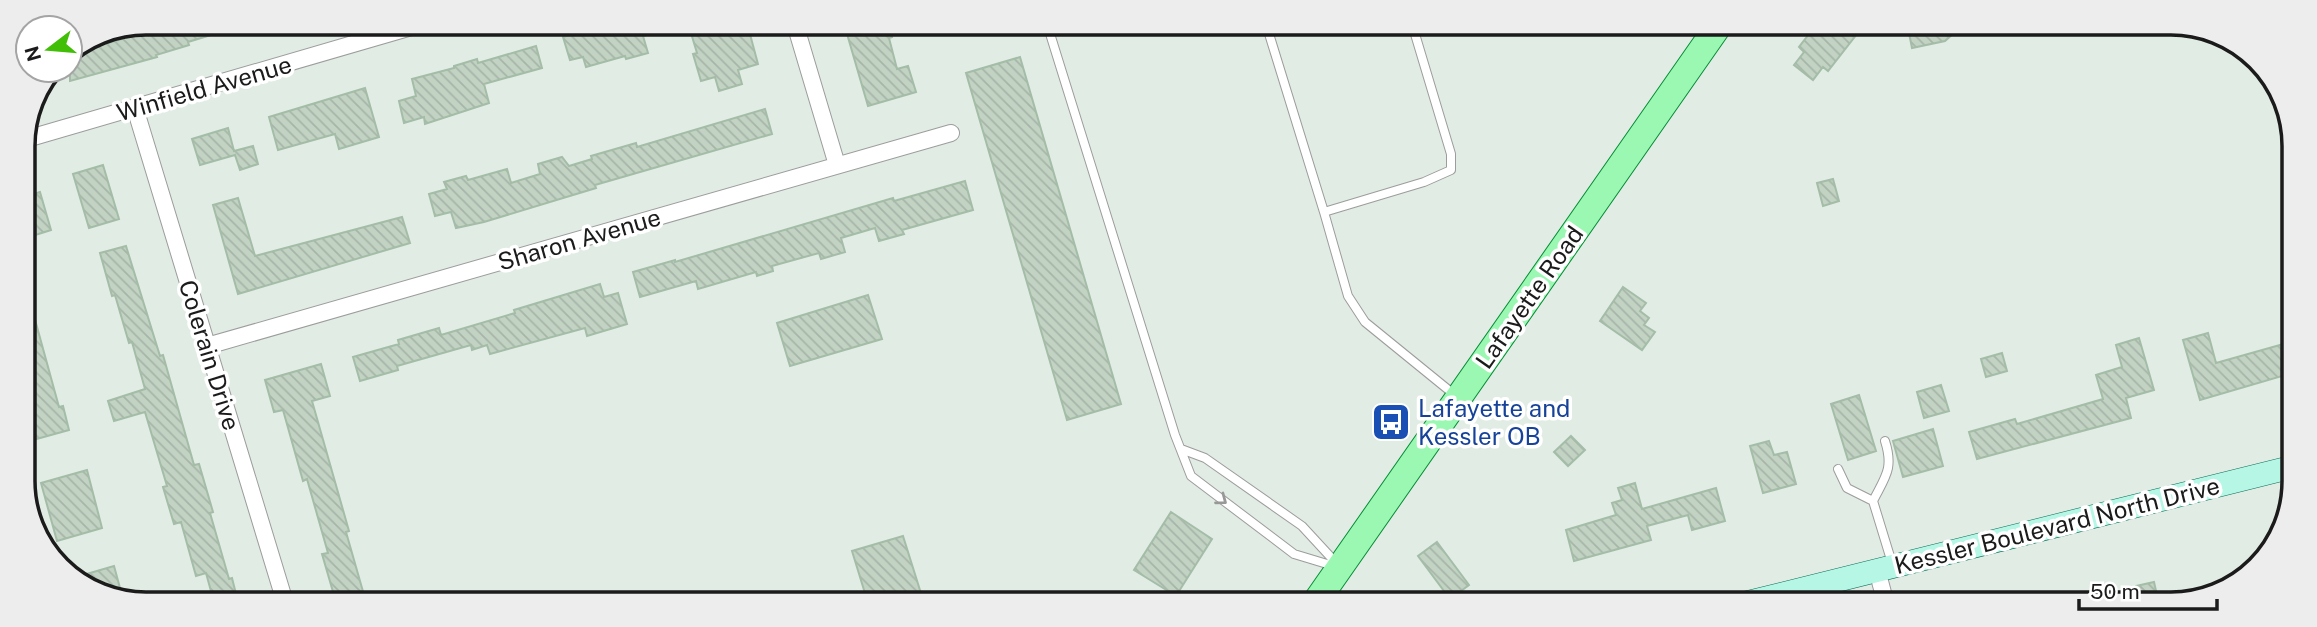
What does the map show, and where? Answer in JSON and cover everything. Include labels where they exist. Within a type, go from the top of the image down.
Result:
[{"type":"main road","name":"Lafayette Road","points":[[1323,592],[1712,35]]},
{"type":"main road","name":"Kessler Boulevard North Drive","points":[[1790,592],[2282,469]]},
{"type":"street","name":"Winfield Avenue","points":[[36,136],[384,35]]},
{"type":"street","points":[[799,35],[837,165]]},
{"type":"street","name":"Colerain Drive","points":[[135,107],[282,592]]},
{"type":"street","name":"Sharon Avenue","points":[[207,346],[951,133]]},
{"type":"street","points":[[1885,568],[1886,592]]},
{"type":"lane","points":[[1050,35],[1175,435],[1191,476],[1294,554],[1340,567]]},
{"type":"lane","points":[[1269,35],[1348,296],[1365,322],[1459,398]]},
{"type":"lane","points":[[1324,212],[1424,182],[1451,170],[1451,154],[1415,35]]},
{"type":"lane","points":[[1885,441],[1890,456],[1888,475],[1872,501],[1885,568]]},
{"type":"lane","points":[[1181,449],[1205,458],[1301,526],[1340,567]]},
{"type":"lane","points":[[1838,469],[1847,488],[1872,501]]},
{"type":"building","points":[[211,35],[156,55],[157,57],[84,77],[85,54],[100,45],[130,36]]},
{"type":"building","points":[[647,35],[643,36],[648,53],[626,59],[625,56],[586,67],[583,57],[570,60],[563,37]]},
{"type":"building","points":[[692,35],[750,35],[758,64],[738,70],[742,84],[719,91],[715,77],[701,81],[693,54],[697,53]]},
{"type":"building","points":[[847,35],[891,35],[889,38],[897,69],[908,66],[916,92],[868,106]]},
{"type":"building","points":[[1808,35],[1856,35],[1828,71],[1823,67],[1813,80],[1794,65],[1804,52],[1799,47]]},
{"type":"building","points":[[1909,35],[1952,35],[1945,41],[1912,48]]},
{"type":"building","points":[[536,46],[542,68],[484,84],[489,103],[425,124],[424,117],[404,123],[399,101],[416,96],[412,79],[477,59],[478,63]]},
{"type":"building","points":[[1020,57],[1121,404],[1067,420],[966,73]]},
{"type":"building","points":[[365,88],[379,137],[339,149],[335,134],[278,150],[269,117]]},
{"type":"building","points":[[765,109],[772,134],[595,185],[596,188],[484,222],[456,228],[451,212],[435,216],[429,194],[447,189],[444,182],[466,176],[468,180],[507,169],[511,183],[540,174],[538,164],[562,157],[569,166],[592,159],[591,156],[636,143],[637,147]]},
{"type":"building","points":[[228,128],[234,151],[253,146],[258,164],[240,170],[235,155],[200,165],[192,139]]},
{"type":"building","points":[[103,165],[119,219],[89,228],[73,174]]},
{"type":"building","points":[[1833,179],[1839,201],[1823,206],[1817,183]]},
{"type":"building","points":[[965,181],[973,210],[902,230],[904,234],[879,241],[875,228],[841,238],[845,252],[821,259],[819,253],[772,266],[773,271],[757,276],[756,272],[698,289],[696,281],[640,297],[633,272],[893,198],[894,201]]},
{"type":"building","points":[[40,192],[51,230],[35,235],[35,193]]},
{"type":"building","points":[[238,198],[255,256],[402,217],[410,243],[238,294],[213,205]]},
{"type":"building","points":[[126,246],[160,356],[163,355],[194,465],[199,464],[213,512],[210,513],[229,579],[232,578],[236,592],[211,592],[206,573],[196,576],[181,522],[174,524],[163,487],[167,486],[145,412],[114,421],[108,401],[145,389],[132,342],[129,343],[115,295],[112,296],[100,253]]},
{"type":"building","points":[[600,284],[604,297],[618,293],[627,324],[587,336],[585,328],[490,354],[487,345],[472,350],[471,345],[397,366],[398,370],[360,381],[353,357],[399,344],[398,340],[439,328],[441,335]]},
{"type":"building","points":[[1623,287],[1646,303],[1640,311],[1649,318],[1644,325],[1655,332],[1642,350],[1600,321]]},
{"type":"building","points":[[868,295],[882,339],[790,366],[777,323]]},
{"type":"building","points":[[35,320],[59,407],[63,406],[69,430],[35,439]]},
{"type":"building","points":[[2208,333],[2216,363],[2282,344],[2282,376],[2200,400],[2183,340]]},
{"type":"building","points":[[2139,338],[2154,390],[2126,398],[2131,418],[1977,459],[1969,432],[2015,419],[2017,424],[2103,399],[2096,375],[2122,367],[2116,345]]},
{"type":"building","points":[[2002,353],[2007,371],[1986,377],[1981,359]]},
{"type":"building","points":[[321,364],[330,396],[312,401],[349,531],[346,532],[363,592],[333,592],[322,554],[328,553],[307,479],[303,481],[283,410],[274,412],[265,380]]},
{"type":"building","points":[[1941,385],[1949,411],[1924,418],[1917,392]]},
{"type":"building","points":[[1859,395],[1876,451],[1848,460],[1831,404]]},
{"type":"building","points":[[1933,429],[1943,466],[1903,477],[1893,441]]},
{"type":"building","points":[[1571,436],[1585,450],[1568,466],[1554,452]]},
{"type":"building","points":[[1769,441],[1774,455],[1787,452],[1796,484],[1763,493],[1750,446]]},
{"type":"building","points":[[87,470],[102,528],[57,541],[41,483]]},
{"type":"building","points":[[1635,483],[1642,509],[1716,488],[1725,521],[1692,530],[1688,515],[1647,526],[1651,540],[1574,561],[1566,530],[1616,515],[1612,503],[1622,500],[1618,488]]},
{"type":"building","points":[[1171,512],[1212,539],[1179,592],[1170,592],[1134,570]]},
{"type":"building","points":[[903,536],[921,592],[865,592],[852,551]]},
{"type":"building","points":[[1437,542],[1469,585],[1460,592],[1445,592],[1418,556]]},
{"type":"building","points":[[114,566],[120,588],[97,581],[86,574]]},
{"type":"building","points":[[2154,582],[2156,592],[2137,592],[2136,586]]},
{"type":"place","name":"Lafayette and Kessler OB","points":[[1391,422]]}]
